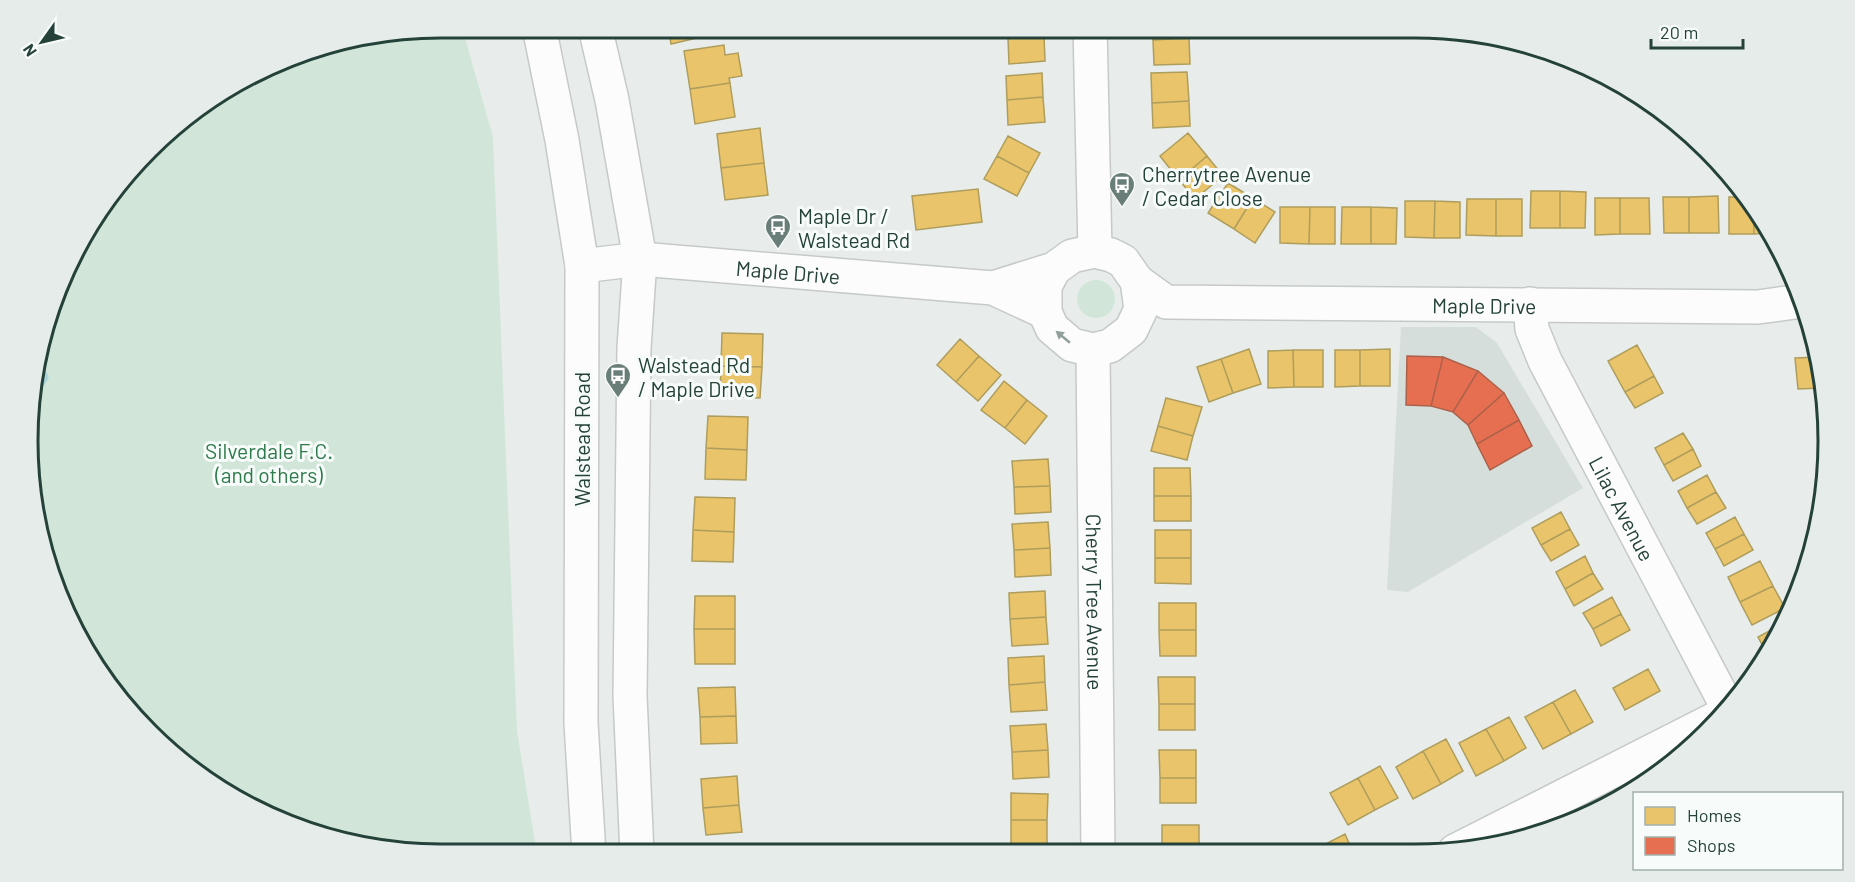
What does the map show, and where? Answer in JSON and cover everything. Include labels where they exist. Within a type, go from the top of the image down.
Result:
[{"type":"street","name":"Walstead Road","points":[[541,38],[562,140],[582,266],[581,723],[588,844]]},
{"type":"street","points":[[598,38],[612,100],[640,260],[634,348],[630,685],[637,844]]},
{"type":"street","points":[[1054,269],[1045,286],[1045,312],[1052,328],[1072,345],[1093,350],[1110,346],[1166,302],[1137,280],[1123,261],[1095,251],[1090,38]]},
{"type":"street","name":"Maple Drive","points":[[993,288],[1054,269],[1072,256],[1095,251]]},
{"type":"street","name":"Maple Drive","points":[[582,266],[640,260],[993,288],[1045,312]]},
{"type":"street","points":[[1131,330],[1141,309],[1137,280]]},
{"type":"street","name":"Maple Drive","points":[[1166,302],[1758,307],[1793,302]]},
{"type":"street","name":"Lilac Avenue","points":[[1530,304],[1532,329],[1545,361],[1723,699]]},
{"type":"street","name":"Cherry Tree Avenue","points":[[1093,350],[1098,844]]},
{"type":"street","points":[[1478,839],[1696,728]]},
{"type":"shaded area","points":[[1401,327],[1476,327],[1497,343],[1583,488],[1408,592],[1387,590]]},
{"type":"green space","name":"Silverdale F.C. (and others)","points":[[415,38],[465,38],[493,137],[517,731],[535,844],[415,844],[388,841],[337,831],[287,814],[239,790],[195,761],[138,707],[106,665],[79,619],[51,545],[45,520],[38,467],[38,415],[41,388],[45,362],[59,311],[79,263],[92,239],[121,195],[138,175],[195,121],[263,79],[337,51],[362,45]]},
{"type":"green space","points":[[1096,280],[1109,286],[1115,299],[1109,312],[1096,318],[1083,312],[1077,299],[1083,286]]},
{"type":"building: Homes","points":[[670,38],[697,38],[671,44]]},
{"type":"building: Homes","points":[[1008,38],[1044,38],[1045,61],[1009,64]]},
{"type":"building: Homes","points":[[1153,38],[1189,38],[1153,40]]},
{"type":"building: Homes","points":[[1189,38],[1190,64],[1154,65],[1153,40]]},
{"type":"building: Homes","points":[[724,45],[725,55],[738,53],[742,76],[729,78],[730,83],[690,89],[684,51]]},
{"type":"building: Homes","points":[[1187,72],[1189,101],[1152,103],[1151,73]]},
{"type":"building: Homes","points":[[1042,73],[1043,97],[1007,100],[1006,76]]},
{"type":"building: Homes","points":[[730,83],[735,117],[695,124],[690,89]]},
{"type":"building: Homes","points":[[1043,97],[1045,122],[1008,125],[1007,100]]},
{"type":"building: Homes","points":[[1189,101],[1190,126],[1153,128],[1152,103]]},
{"type":"building: Homes","points":[[760,128],[764,163],[721,168],[717,134]]},
{"type":"building: Homes","points":[[1188,133],[1207,156],[1179,180],[1160,156]]},
{"type":"building: Homes","points":[[1008,136],[1040,153],[1029,173],[997,156]]},
{"type":"building: Homes","points":[[997,156],[1029,173],[1017,196],[984,179]]},
{"type":"building: Homes","points":[[1207,156],[1223,176],[1195,199],[1179,180]]},
{"type":"building: Homes","points":[[764,163],[768,195],[725,200],[721,168]]},
{"type":"building: Homes","points":[[1228,183],[1253,198],[1234,229],[1208,213]]},
{"type":"building: Homes","points":[[978,189],[982,222],[916,230],[912,196]]},
{"type":"building: Homes","points":[[1531,191],[1560,191],[1560,228],[1530,228]]},
{"type":"building: Homes","points":[[1560,191],[1586,192],[1585,228],[1560,228]]},
{"type":"building: Homes","points":[[1718,196],[1719,233],[1689,233],[1689,197]]},
{"type":"building: Homes","points":[[1663,197],[1689,197],[1689,233],[1664,233]]},
{"type":"building: Homes","points":[[1729,197],[1735,197],[1754,225],[1754,234],[1729,234]]},
{"type":"building: Homes","points":[[1253,198],[1275,212],[1255,243],[1234,229]]},
{"type":"building: Homes","points":[[1595,198],[1620,198],[1620,234],[1595,235]]},
{"type":"building: Homes","points":[[1620,198],[1649,198],[1650,234],[1620,234]]},
{"type":"building: Homes","points":[[1467,199],[1496,199],[1496,236],[1466,235]]},
{"type":"building: Homes","points":[[1496,199],[1522,199],[1522,236],[1496,236]]},
{"type":"building: Homes","points":[[1405,201],[1435,201],[1434,238],[1405,237]]},
{"type":"building: Homes","points":[[1435,201],[1460,202],[1460,238],[1434,238]]},
{"type":"building: Homes","points":[[1280,207],[1310,207],[1309,244],[1280,243]]},
{"type":"building: Homes","points":[[1310,207],[1335,207],[1335,244],[1309,244]]},
{"type":"building: Homes","points":[[1342,207],[1371,207],[1371,244],[1341,244]]},
{"type":"building: Homes","points":[[1371,207],[1397,208],[1396,244],[1371,244]]},
{"type":"building: Homes","points":[[1754,225],[1760,234],[1754,234]]},
{"type":"building: Homes","points":[[722,333],[763,334],[762,367],[721,366]]},
{"type":"building: Homes","points":[[960,339],[979,356],[956,382],[937,365]]},
{"type":"building: Homes","points":[[1637,345],[1654,376],[1625,392],[1608,361]]},
{"type":"building: Homes","points":[[1249,349],[1261,384],[1233,393],[1221,359]]},
{"type":"building: Homes","points":[[1390,349],[1390,386],[1360,386],[1360,350]]},
{"type":"building: Homes","points":[[1293,350],[1294,387],[1268,388],[1268,351]]},
{"type":"building: Homes","points":[[1293,350],[1323,350],[1323,387],[1294,387]]},
{"type":"building: Homes","points":[[1335,350],[1360,350],[1360,386],[1335,387]]},
{"type":"building: Homes","points":[[979,356],[1001,375],[978,401],[956,382]]},
{"type":"building: Homes","points":[[1809,357],[1814,388],[1798,389],[1795,358]]},
{"type":"building: Homes","points":[[1221,359],[1233,393],[1209,402],[1197,367]]},
{"type":"building: Homes","points":[[721,366],[762,367],[760,398],[720,396]]},
{"type":"building: Homes","points":[[1654,376],[1663,393],[1635,408],[1625,392]]},
{"type":"building: Homes","points":[[1004,381],[1027,400],[1005,428],[981,410]]},
{"type":"building: Homes","points":[[1166,398],[1202,407],[1193,436],[1158,426]]},
{"type":"building: Homes","points":[[1027,400],[1047,416],[1025,444],[1005,428]]},
{"type":"building: Homes","points":[[708,416],[748,417],[747,450],[706,448]]},
{"type":"building: Homes","points":[[1158,426],[1193,436],[1187,460],[1151,451]]},
{"type":"building: Homes","points":[[1683,433],[1693,449],[1664,465],[1655,448]]},
{"type":"building: Homes","points":[[706,448],[747,450],[746,480],[705,479]]},
{"type":"building: Homes","points":[[1693,449],[1701,466],[1673,481],[1664,465]]},
{"type":"building: Homes","points":[[1048,459],[1050,486],[1014,487],[1012,461]]},
{"type":"building: Homes","points":[[1154,468],[1190,468],[1191,496],[1154,496]]},
{"type":"building: Homes","points":[[1707,475],[1716,492],[1687,508],[1678,491]]},
{"type":"building: Homes","points":[[1050,486],[1051,512],[1015,514],[1014,487]]},
{"type":"building: Homes","points":[[1716,492],[1726,508],[1697,524],[1687,508]]},
{"type":"building: Homes","points":[[1154,496],[1191,496],[1191,521],[1154,521]]},
{"type":"building: Homes","points":[[695,497],[735,498],[734,532],[693,530]]},
{"type":"building: Homes","points":[[1561,512],[1570,529],[1541,545],[1532,528]]},
{"type":"building: Homes","points":[[1735,517],[1744,534],[1715,549],[1706,533]]},
{"type":"building: Homes","points":[[1048,522],[1050,548],[1014,550],[1012,524]]},
{"type":"building: Homes","points":[[1570,529],[1579,545],[1551,561],[1541,545]]},
{"type":"building: Homes","points":[[693,530],[734,532],[733,562],[692,561]]},
{"type":"building: Homes","points":[[1155,530],[1191,530],[1191,558],[1155,558]]},
{"type":"building: Homes","points":[[1744,534],[1753,550],[1724,566],[1715,549]]},
{"type":"building: Homes","points":[[1050,548],[1051,575],[1015,577],[1014,550]]},
{"type":"building: Homes","points":[[1585,556],[1593,573],[1565,589],[1556,572]]},
{"type":"building: Homes","points":[[1155,558],[1191,558],[1191,584],[1155,583]]},
{"type":"building: Homes","points":[[1760,561],[1773,586],[1740,602],[1728,577]]},
{"type":"building: Homes","points":[[1593,573],[1603,589],[1574,606],[1565,589]]},
{"type":"building: Homes","points":[[1773,586],[1783,604],[1780,611],[1752,625],[1740,602]]},
{"type":"building: Homes","points":[[1045,591],[1046,617],[1010,619],[1009,593]]},
{"type":"building: Homes","points":[[695,596],[735,596],[735,629],[694,629]]},
{"type":"building: Homes","points":[[1612,597],[1621,614],[1593,629],[1583,613]]},
{"type":"building: Homes","points":[[1159,603],[1196,603],[1196,630],[1159,630]]},
{"type":"building: Homes","points":[[1621,614],[1630,630],[1601,646],[1593,629]]},
{"type":"building: Homes","points":[[1046,617],[1048,644],[1012,646],[1010,619]]},
{"type":"building: Homes","points":[[694,629],[735,629],[735,664],[695,664]]},
{"type":"building: Homes","points":[[1159,630],[1196,630],[1196,656],[1160,656]]},
{"type":"building: Homes","points":[[1770,631],[1762,645],[1758,637]]},
{"type":"building: Homes","points":[[1044,656],[1045,682],[1009,685],[1008,658]]},
{"type":"building: Homes","points":[[1648,669],[1660,691],[1625,710],[1613,688]]},
{"type":"building: Homes","points":[[1158,677],[1195,677],[1195,704],[1159,704]]},
{"type":"building: Homes","points":[[1045,682],[1047,710],[1011,712],[1009,685]]},
{"type":"building: Homes","points":[[735,687],[736,716],[700,717],[698,688]]},
{"type":"building: Homes","points":[[1575,690],[1593,722],[1571,734],[1553,702]]},
{"type":"building: Homes","points":[[1553,702],[1571,734],[1543,749],[1525,717]]},
{"type":"building: Homes","points":[[1159,704],[1195,704],[1195,730],[1159,730]]},
{"type":"building: Homes","points":[[736,716],[737,743],[701,744],[700,717]]},
{"type":"building: Homes","points":[[1509,717],[1526,748],[1504,761],[1486,729]]},
{"type":"building: Homes","points":[[1046,724],[1048,750],[1012,752],[1010,726]]},
{"type":"building: Homes","points":[[1486,729],[1504,761],[1476,776],[1459,743]]},
{"type":"building: Homes","points":[[1446,739],[1463,771],[1441,784],[1423,751]]},
{"type":"building: Homes","points":[[1048,750],[1049,777],[1013,779],[1012,752]]},
{"type":"building: Homes","points":[[1159,750],[1196,750],[1196,778],[1160,778]]},
{"type":"building: Homes","points":[[1423,751],[1441,784],[1413,799],[1396,767]]},
{"type":"building: Homes","points":[[1380,766],[1398,798],[1375,810],[1358,778]]},
{"type":"building: Homes","points":[[737,776],[739,805],[703,808],[701,779]]},
{"type":"building: Homes","points":[[1160,778],[1196,778],[1196,803],[1160,803]]},
{"type":"building: Homes","points":[[1358,778],[1375,810],[1348,825],[1330,793]]},
{"type":"building: Homes","points":[[1011,793],[1048,794],[1047,820],[1011,820]]},
{"type":"building: Homes","points":[[739,805],[742,832],[706,835],[703,808]]},
{"type":"building: Homes","points":[[1011,820],[1047,820],[1047,844],[1011,844]]},
{"type":"building: Homes","points":[[1162,825],[1199,825],[1199,844],[1162,844]]},
{"type":"building: Homes","points":[[1345,834],[1349,844],[1326,844]]},
{"type":"building: Shops","points":[[1407,356],[1443,357],[1431,406],[1406,405]]},
{"type":"building: Shops","points":[[1443,357],[1478,371],[1453,412],[1431,406]]},
{"type":"building: Shops","points":[[1478,371],[1504,393],[1468,425],[1453,412]]},
{"type":"building: Shops","points":[[1504,393],[1519,420],[1477,444],[1468,425]]},
{"type":"building: Shops","points":[[1519,420],[1532,446],[1490,470],[1477,444]]},
{"type":"waterway","points":[[42,380],[43,376]]},
{"type":"place","name":"Cherrytree Avenue / Cedar Close","points":[[1122,208]]},
{"type":"place","name":"Maple Dr / Walstead Rd","points":[[778,250]]},
{"type":"place","name":"Walstead Rd / Maple Drive","points":[[618,399]]}]
